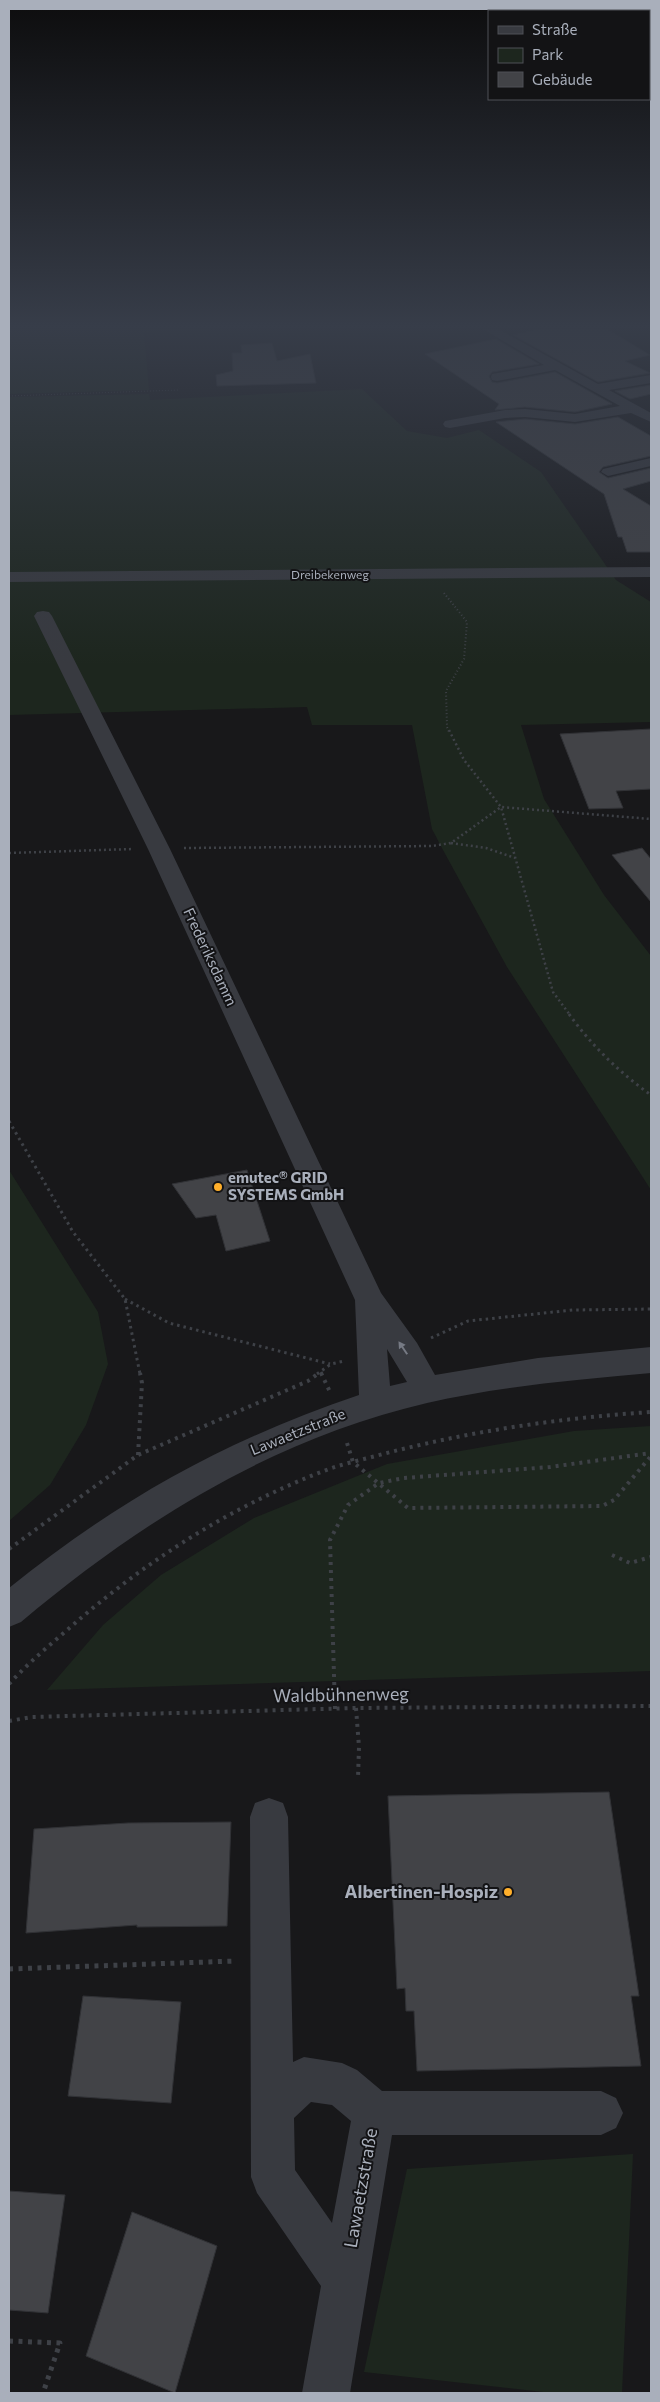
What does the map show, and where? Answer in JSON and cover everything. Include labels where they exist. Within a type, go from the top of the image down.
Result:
[{"type":"street","points":[[608,472],[651,462]]},
{"type":"street","points":[[623,477],[651,469]]},
{"type":"street","name":"Dreibekenweg","points":[[9,576],[651,572]]},
{"type":"street","name":"Frederiksdamm","points":[[43,616],[159,848],[370,1300],[406,1352],[427,1390]]},
{"type":"street","name":"Frederiksdamm","points":[[370,1300],[375,1403]]},
{"type":"street","name":"Lawaetzstraße","points":[[9,1610],[52,1573],[138,1514],[223,1464],[271,1441],[338,1415],[375,1403],[427,1390],[514,1376],[645,1362]]},
{"type":"street","points":[[269,1817],[274,2107]]},
{"type":"street","name":"Lawaetzstraße","points":[[326,2393],[344,2279],[374,2113],[342,2085],[304,2079],[274,2107],[273,2177],[344,2279]]},
{"type":"street","points":[[374,2113],[601,2113]]},
{"type":"path","points":[[427,574],[467,622],[467,641],[464,659],[446,691],[447,727],[464,760],[501,807],[553,992],[585,1037],[634,1083],[651,1095]]},
{"type":"path","points":[[451,843],[501,807],[651,820]]},
{"type":"path","points":[[9,853],[159,848],[432,846],[451,843],[486,848],[516,858]]},
{"type":"path","points":[[9,1121],[73,1232],[124,1299],[142,1383],[138,1455],[9,1549]]},
{"type":"path","points":[[124,1299],[169,1322],[331,1364]]},
{"type":"path","points":[[9,1684],[85,1614],[152,1560],[238,1509],[330,1469],[413,1446],[492,1430],[592,1416],[651,1412]]},
{"type":"path","points":[[338,1415],[353,1462],[408,1508],[602,1506],[614,1500],[651,1455]]},
{"type":"path","points":[[335,1709],[330,1540],[348,1505],[379,1483],[404,1478],[550,1467],[651,1455]]},
{"type":"path","points":[[612,1555],[630,1563],[651,1557]]},
{"type":"path","name":"Waldbühnenweg","points":[[9,1721],[32,1717],[356,1708],[651,1706]]},
{"type":"path","points":[[356,1708],[359,1747],[358,1778]]},
{"type":"path","points":[[9,1968],[271,1960]]},
{"type":"path","points":[[9,2341],[60,2343],[43,2393]]},
{"type":"green space","points":[[9,441],[495,441],[541,472],[616,580],[651,602],[651,722],[521,725],[544,799],[604,895],[651,956],[651,1190],[507,967],[432,829],[412,725],[312,725],[307,707],[9,715]]},
{"type":"green space","points":[[9,1170],[98,1312],[108,1364],[86,1425],[50,1485],[9,1521]]},
{"type":"green space","points":[[651,1426],[651,1671],[47,1690],[103,1625],[161,1575],[254,1518],[387,1464],[574,1431]]},
{"type":"green space","points":[[633,2154],[622,2393],[552,2393],[364,2372],[407,2169]]},
{"type":"building","points":[[525,441],[651,441],[651,456],[603,467],[599,472],[608,478],[651,468],[651,481],[623,489],[651,506],[651,552],[627,552],[622,537],[618,537],[604,494]]},
{"type":"building","points":[[651,729],[651,789],[616,791],[623,808],[589,809],[560,734]]},
{"type":"building","points":[[642,848],[651,859],[651,902],[612,855]]},
{"type":"building","points":[[247,1170],[270,1241],[226,1251],[216,1215],[196,1218],[172,1184]]},
{"type":"building","name":"Albertinen-Hospiz","points":[[609,1792],[639,1996],[631,1996],[641,2066],[417,2071],[414,2011],[406,2011],[405,1988],[397,1989],[388,1796]]},
{"type":"building","points":[[231,1822],[227,1926],[137,1927],[137,1925],[26,1933],[34,1829],[128,1823]]},
{"type":"building","points":[[83,1996],[181,2002],[171,2103],[68,2096]]},
{"type":"building","points":[[9,2191],[65,2195],[48,2313],[9,2310]]},
{"type":"building","points":[[132,2212],[217,2246],[175,2393],[86,2356]]},
{"type":"place","name":"emutec® GRID SYSTEMS GmbH","points":[[218,1187]]},
{"type":"place","name":"Albertinen-Hospiz","points":[[508,1892]]}]
